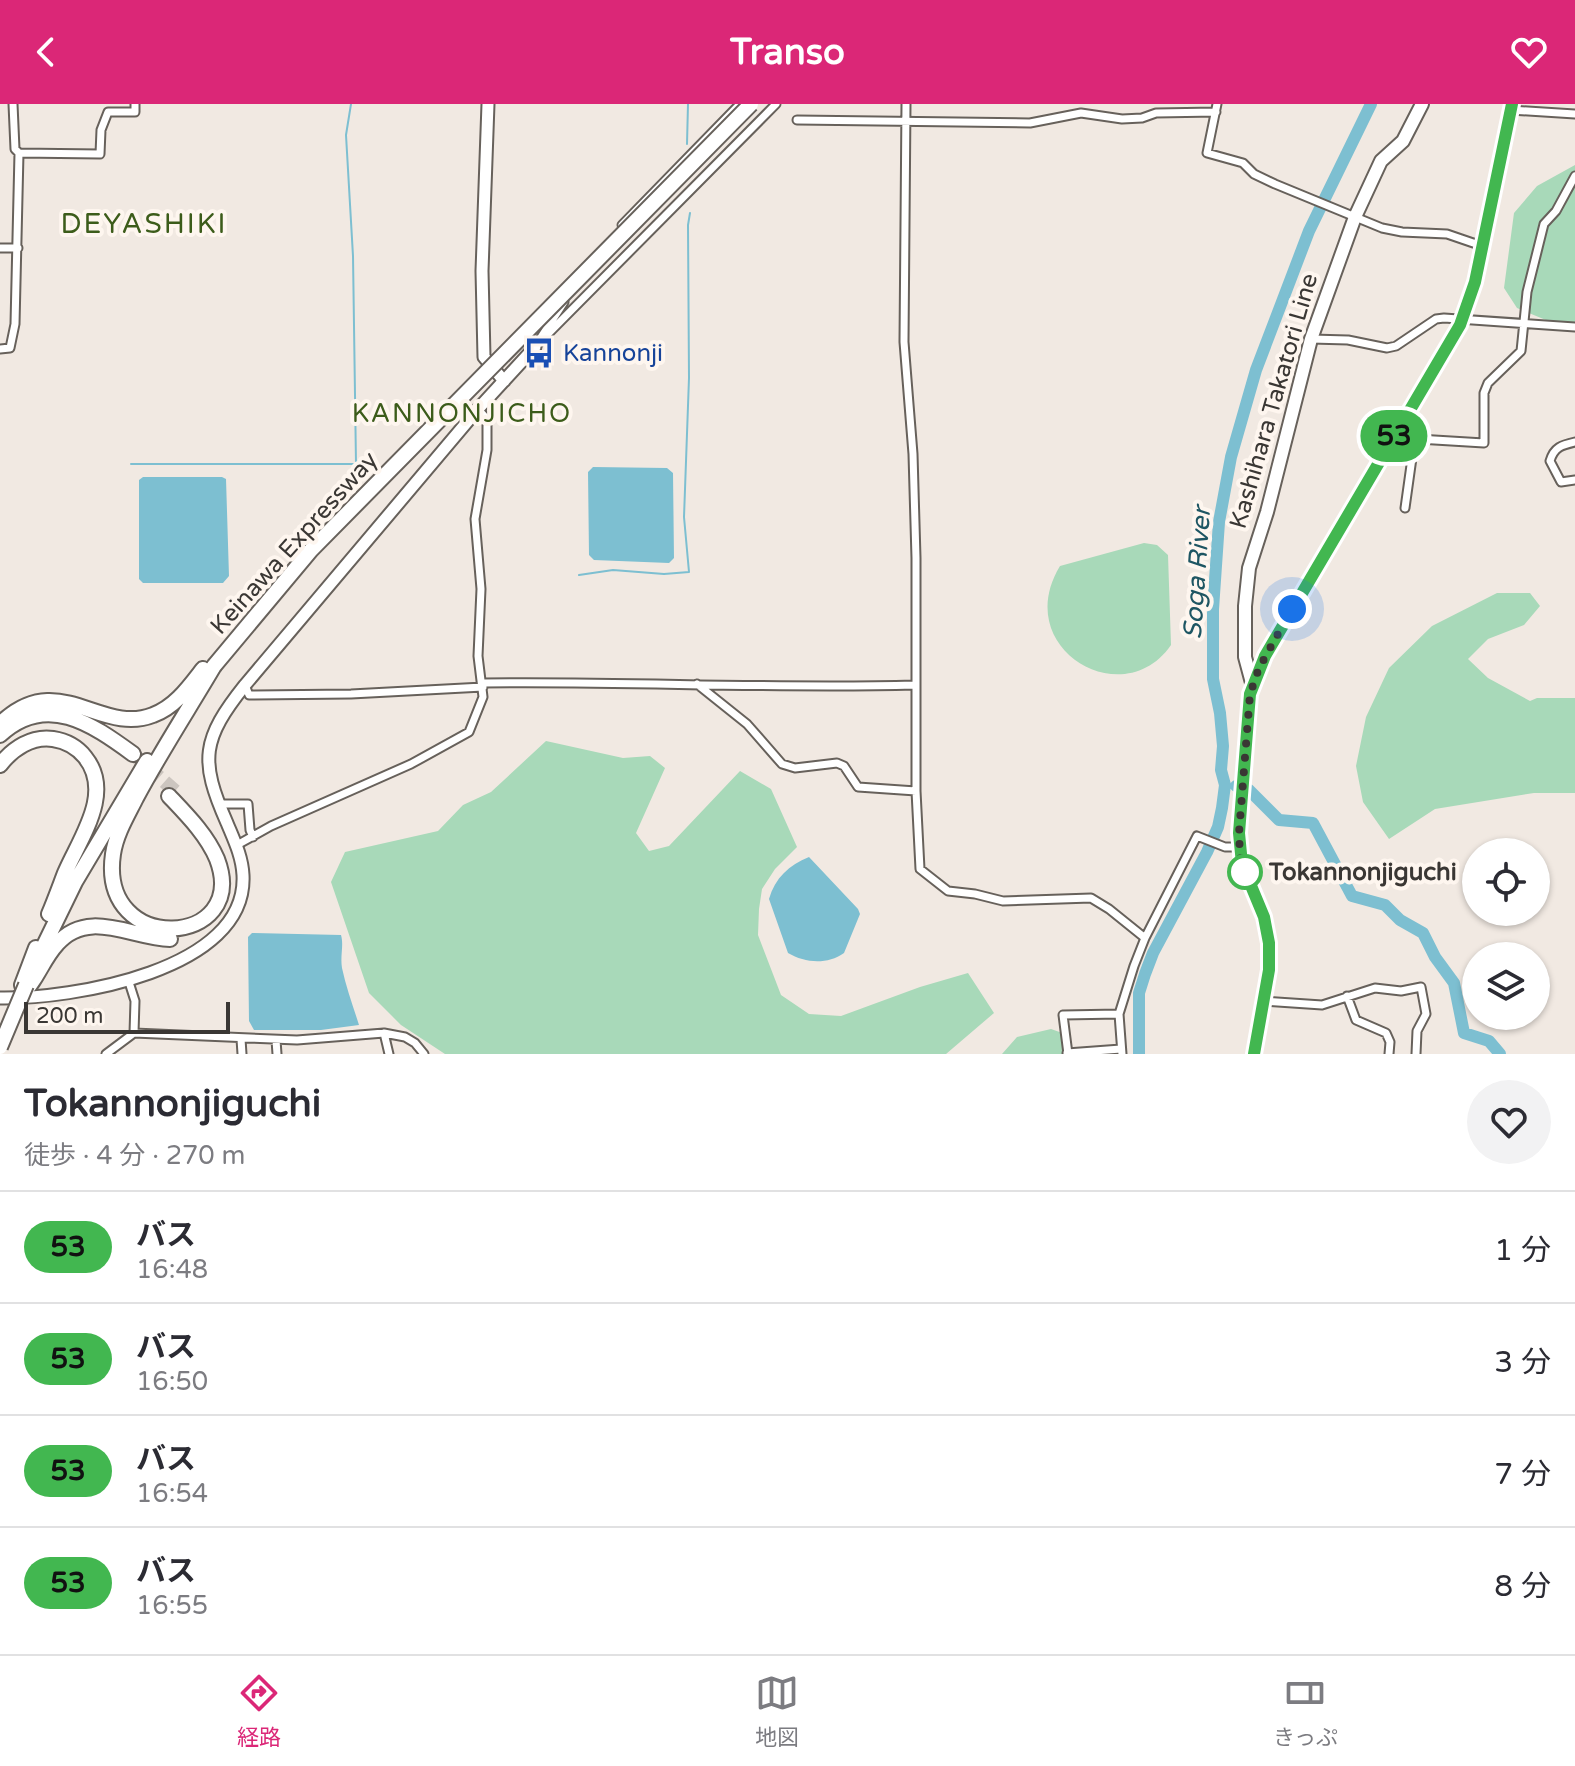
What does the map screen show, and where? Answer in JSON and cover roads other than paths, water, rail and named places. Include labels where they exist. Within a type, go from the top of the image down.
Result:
[{"type":"highway","name":"Keinawa Expressway","points":[[0,1047],[57,917],[103,832],[150,755],[214,664],[311,550],[751,104]]},
{"type":"highway","points":[[0,724],[24,707],[53,701],[74,703],[122,718],[143,718],[174,703],[204,668],[214,664]]},
{"type":"highway","points":[[25,988],[49,953],[73,931],[90,926],[108,926],[152,937],[180,938],[197,933],[219,914],[229,887],[225,858],[210,831],[172,793],[216,858],[221,876],[219,895],[210,911],[191,926],[173,930],[147,925],[125,905],[113,874],[113,853],[124,821],[214,664]]},
{"type":"highway","points":[[0,735],[12,725],[32,717],[64,715],[94,727],[130,756],[86,732],[56,723],[27,727],[0,748]]},
{"type":"highway","points":[[0,765],[9,754],[30,741],[55,739],[78,748],[87,758],[96,779],[97,791],[91,816],[65,873],[25,988]]},
{"type":"main road","points":[[488,104],[482,271],[484,357],[504,381]]},
{"type":"main road","name":"Kashihara Takatori Line","points":[[1253,683],[1245,657],[1249,568],[1267,512],[1311,339],[1355,217],[1381,161],[1403,141],[1422,104]]},
{"type":"main road","name":"Kashihara Takatori Line","points":[[1254,1054],[1269,970],[1269,943],[1264,917],[1244,871],[1240,847],[1248,706],[1253,683],[1265,656],[1463,320],[1475,282],[1511,107]]},
{"type":"main road","points":[[0,998],[54,996],[128,979],[196,953],[233,926],[243,879],[237,845],[218,804],[208,768],[209,746],[218,723],[245,685],[478,409],[535,347]]},
{"type":"street","points":[[0,349],[10,348],[15,324],[19,153],[15,149],[13,104]]},
{"type":"street","points":[[19,153],[100,154],[101,130],[108,112],[135,112],[135,104]]},
{"type":"street","points":[[535,347],[608,239],[740,104]]},
{"type":"street","points":[[535,347],[776,104]]},
{"type":"street","points":[[906,104],[904,342],[914,498],[914,685],[920,869],[948,891],[1003,901],[1091,898],[1145,938]]},
{"type":"street","points":[[1511,107],[1575,114]]},
{"type":"street","points":[[797,120],[1030,123],[1081,113],[1122,119],[1216,108],[1207,153],[1243,163],[1254,174],[1382,228],[1447,234],[1482,246]]},
{"type":"street","points":[[1418,439],[1484,443],[1484,393],[1488,383],[1521,351],[1527,292],[1544,224],[1556,211],[1575,176]]},
{"type":"street","points":[[0,248],[18,248]]},
{"type":"street","points":[[1311,339],[1348,340],[1387,348],[1396,346],[1436,319],[1575,327]]},
{"type":"street","points":[[237,845],[271,826],[411,764],[469,732],[481,706],[483,685],[478,656],[481,589],[475,519],[487,450],[487,419],[478,409]]},
{"type":"street","points":[[1405,508],[1418,439],[1415,423],[1407,415]]},
{"type":"street","points":[[1575,442],[1563,444],[1553,452],[1550,461],[1561,482],[1575,480]]},
{"type":"street","points":[[245,685],[249,695],[351,694],[483,685],[697,684],[808,688],[914,685]]},
{"type":"street","points":[[697,684],[747,724],[782,764],[795,768],[837,763],[844,766],[858,787],[916,791]]},
{"type":"street","points":[[218,804],[248,804],[253,837]]},
{"type":"street","points":[[1119,1014],[1063,1015],[1068,1053],[1122,1052],[1119,1014],[1145,938],[1197,836],[1225,847],[1240,847]]},
{"type":"street","points":[[128,979],[135,1006],[134,1033]]},
{"type":"street","points":[[1264,1001],[1322,1005],[1375,988],[1401,991],[1421,987],[1426,1014],[1417,1031],[1416,1054]]},
{"type":"street","points":[[1347,996],[1356,1020],[1386,1033],[1390,1042],[1389,1054]]},
{"type":"street","points":[[106,1054],[134,1033],[276,1040],[317,1040],[384,1033],[405,1037],[424,1054]]},
{"type":"street","points":[[384,1033],[389,1054]]},
{"type":"street","points":[[241,1039],[242,1054]]},
{"type":"street","points":[[276,1040],[277,1054]]},
{"type":"water","points":[[593,467],[667,468],[673,473],[674,558],[669,563],[594,560],[589,555],[588,472]]},
{"type":"water","points":[[143,477],[226,479],[229,576],[223,583],[143,583],[139,579],[139,480]]},
{"type":"water","points":[[809,857],[860,914],[844,953],[823,961],[809,961],[788,953],[769,899],[784,873]]},
{"type":"water","points":[[252,933],[341,935],[342,968],[359,1025],[321,1030],[254,1030],[249,1021],[248,937]]},
{"type":"waterway","points":[[131,464],[356,464],[353,256],[346,135],[351,104]]},
{"type":"waterway","points":[[687,144],[688,104]]},
{"type":"waterway","name":"Soga River","points":[[1139,1054],[1139,993],[1145,974],[1207,852],[1222,808],[1225,785],[1221,770],[1223,746],[1220,713],[1213,679],[1213,609],[1219,522],[1231,457],[1256,370],[1309,231],[1371,104]]},
{"type":"waterway","points":[[579,575],[613,570],[664,574],[689,572],[684,517],[690,213]]},
{"type":"waterway","points":[[1236,786],[1249,790],[1279,820],[1313,823],[1352,896],[1385,905],[1400,920],[1423,933],[1435,957],[1454,983],[1464,1033],[1489,1041],[1500,1054]]},
{"type":"tunnel","points":[[133,754],[175,791]]},
{"type":"place","name":"Kannonji","points":[[539,353]]},
{"type":"place","name":"Tokannonjiguchi","points":[[1245,872]]},
{"type":"district","name":"DEYASHIKI","points":[[144,224]]},
{"type":"district","name":"KANNONJICHO","points":[[462,413]]}]
